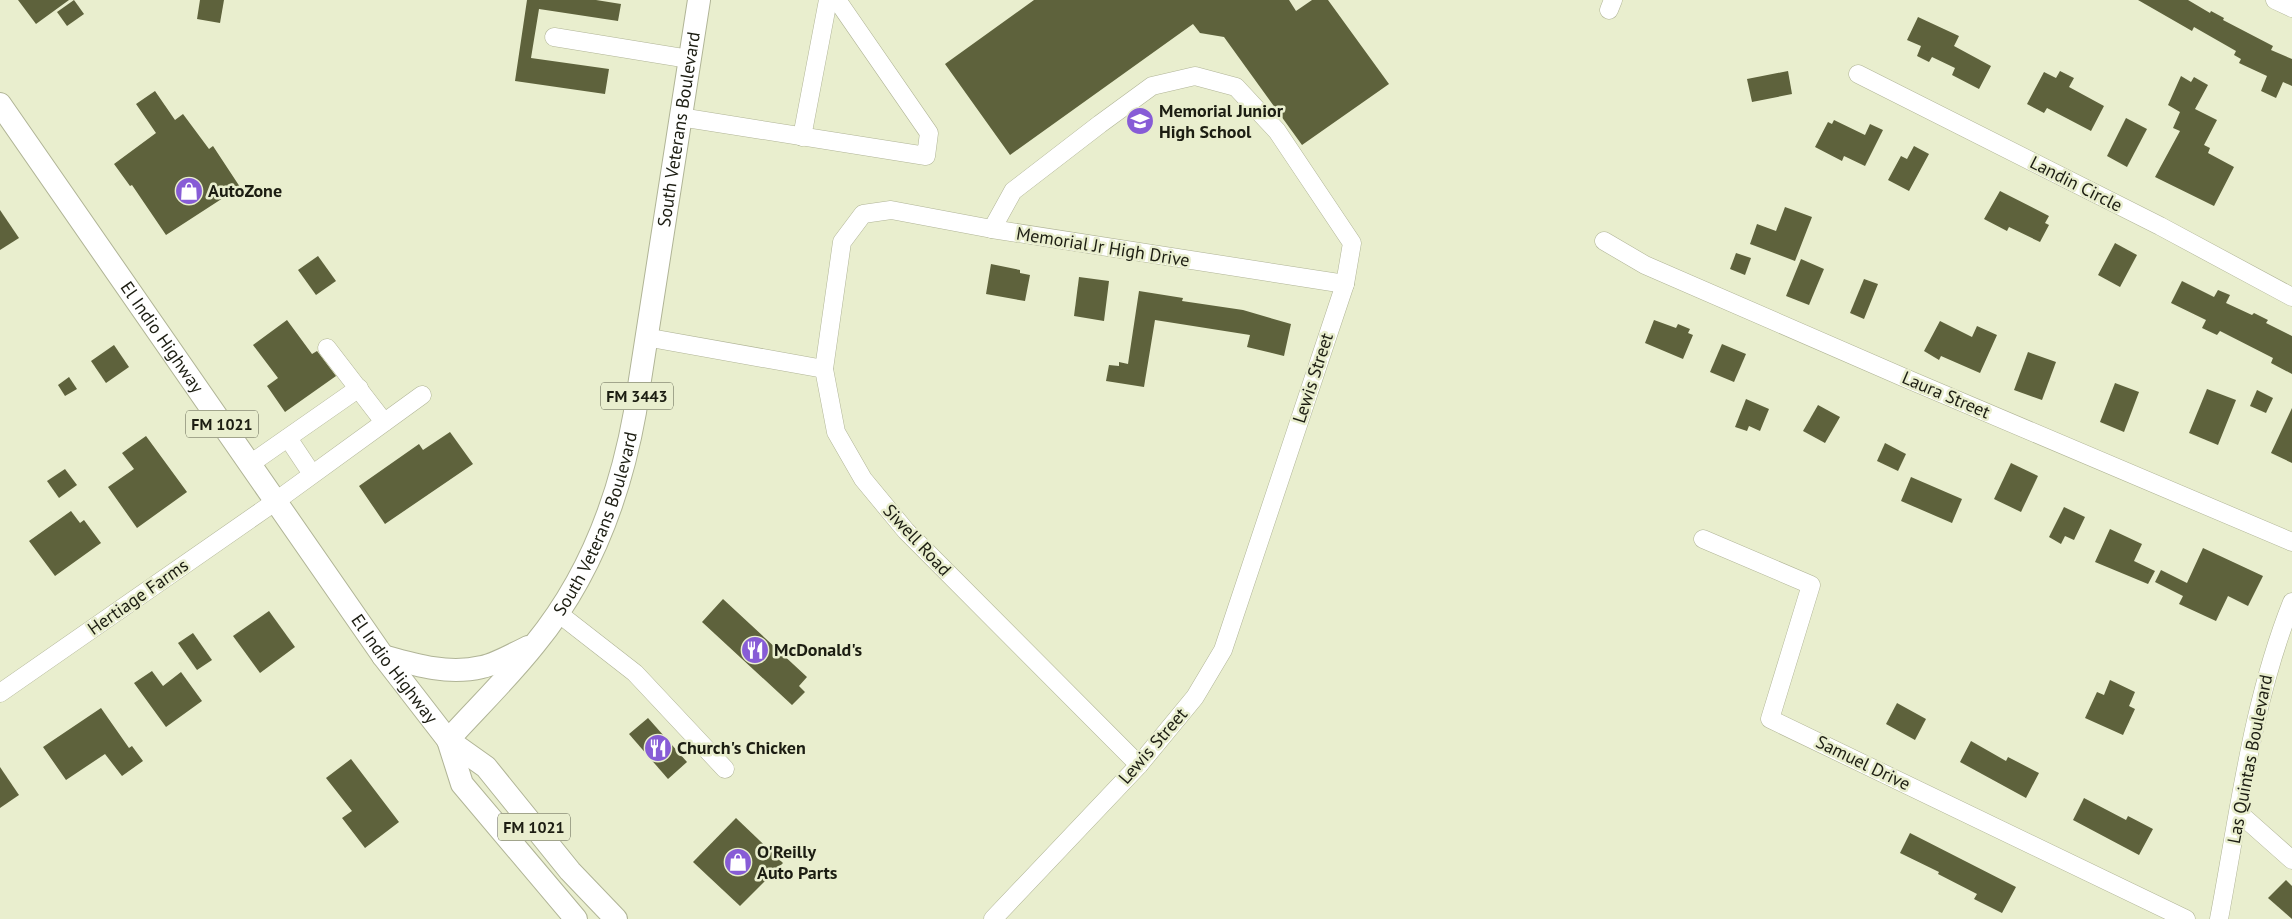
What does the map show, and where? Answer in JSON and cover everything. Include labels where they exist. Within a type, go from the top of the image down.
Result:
[{"type":"main road","name":"South Veterans Boulevard","points":[[448,740],[536,644],[558,612],[595,548],[613,504],[627,453],[698,0]]},
{"type":"main road","name":"El Indio Highway","points":[[3,116],[250,464],[383,656],[448,740],[486,767],[570,870],[616,919]]},
{"type":"main road","points":[[383,656],[428,668],[460,671],[483,667],[536,644]]},
{"type":"main road","name":"El Indio Highway","points":[[448,740],[462,784],[576,919]]},
{"type":"street","points":[[802,137],[828,0]]},
{"type":"street","points":[[680,117],[926,156],[928,133],[843,6],[837,0]]},
{"type":"street","points":[[2275,0],[2292,8]]},
{"type":"street","points":[[554,37],[689,59]]},
{"type":"street","name":"Landin Circle","points":[[1858,74],[2160,226],[2292,297]]},
{"type":"street","name":"Lewis Street","points":[[992,229],[1013,190],[1084,136],[1152,86],[1195,76],[1236,87],[1277,131],[1352,243],[1345,284],[1222,650],[1195,697],[1139,765],[996,918]]},
{"type":"street","name":"Memorial Jr High Drive","points":[[863,214],[891,210],[992,229],[1345,284]]},
{"type":"street","name":"Siwell Road","points":[[863,214],[842,242],[824,369],[836,432],[863,479],[906,531],[1139,765]]},
{"type":"street","name":"Laura Street","points":[[1604,241],[1654,269],[2292,542]]},
{"type":"street","points":[[645,337],[824,369]]},
{"type":"street","points":[[328,348],[384,422]]},
{"type":"street","points":[[250,464],[359,388]]},
{"type":"street","name":"Hertiage Farms","points":[[0,693],[276,501],[422,395]]},
{"type":"street","points":[[288,438],[312,474]]},
{"type":"street","name":"Samuel Drive","points":[[1703,538],[1811,585],[1770,719],[2186,919]]},
{"type":"street","name":"Las Quintas Boulevard","points":[[2219,919],[2262,690],[2279,635],[2292,602]]},
{"type":"street","points":[[558,612],[635,674],[725,768]]},
{"type":"street","points":[[2239,813],[2292,860]]},
{"type":"building","points":[[18,0],[69,0],[36,24]]},
{"type":"building","points":[[74,0],[84,14],[67,26],[57,12]]},
{"type":"building","points":[[200,0],[224,0],[220,23],[197,19]]},
{"type":"building","points":[[527,0],[596,0],[621,4],[618,21],[539,9],[531,58],[609,69],[605,94],[515,81]]},
{"type":"building","points":[[1034,0],[1289,0],[1296,11],[1312,0],[1328,0],[1389,84],[1302,145],[1224,37],[1200,33],[1193,24],[1010,155],[945,64]]},
{"type":"building","points":[[2138,0],[2188,0],[2210,13],[2211,11],[2224,18],[2223,20],[2273,46],[2271,50],[2292,59],[2292,86],[2283,82],[2276,98],[2261,91],[2267,76],[2239,63],[2241,59],[2234,55],[2236,51],[2194,27],[2192,31]]},
{"type":"building","points":[[1918,17],[1959,36],[1954,46],[1991,66],[1979,89],[1952,75],[1955,68],[1932,57],[1929,62],[1917,56],[1921,46],[1907,40]]},
{"type":"building","points":[[1788,71],[1792,94],[1752,102],[1747,79]]},
{"type":"building","points":[[2060,71],[2074,78],[2069,87],[2104,106],[2091,131],[2047,108],[2044,113],[2027,104],[2044,72],[2056,78]]},
{"type":"building","points":[[2181,76],[2191,82],[2194,77],[2208,85],[2195,109],[2217,120],[2204,145],[2210,148],[2208,153],[2234,167],[2214,206],[2155,177],[2180,131],[2173,128],[2180,112],[2168,105]]},
{"type":"building","points":[[155,91],[175,120],[183,114],[209,149],[213,146],[240,187],[166,235],[132,185],[130,186],[114,164],[156,133],[136,104]]},
{"type":"building","points":[[2126,118],[2147,129],[2127,167],[2107,156]]},
{"type":"building","points":[[1834,120],[1865,135],[1870,124],[1883,130],[1865,166],[1844,156],[1842,161],[1815,147],[1828,122],[1832,124]]},
{"type":"building","points":[[1914,146],[1929,154],[1909,191],[1888,180],[1901,156],[1907,159]]},
{"type":"building","points":[[2000,191],[2049,216],[2045,223],[2049,225],[2040,242],[2009,227],[2007,231],[1984,219]]},
{"type":"building","points":[[1785,207],[1812,217],[1795,261],[1750,244],[1757,224],[1776,231]]},
{"type":"building","points":[[0,210],[19,238],[0,250]]},
{"type":"building","points":[[2115,243],[2137,255],[2120,287],[2098,275]]},
{"type":"building","points":[[1736,253],[1751,258],[1745,275],[1730,269]]},
{"type":"building","points":[[318,256],[336,281],[316,295],[298,270]]},
{"type":"building","points":[[1801,259],[1824,269],[1809,305],[1786,296]]},
{"type":"building","points":[[991,264],[1020,270],[1020,273],[1030,275],[1025,301],[986,294]]},
{"type":"building","points":[[1079,277],[1109,281],[1104,321],[1074,316]]},
{"type":"building","points":[[1864,279],[1878,284],[1864,319],[1850,313]]},
{"type":"building","points":[[2182,281],[2214,297],[2218,290],[2230,295],[2226,303],[2268,320],[2266,323],[2292,336],[2292,374],[2271,363],[2273,358],[2220,331],[2217,335],[2202,328],[2206,320],[2171,303]]},
{"type":"building","points":[[1139,291],[1183,298],[1182,301],[1243,310],[1291,324],[1284,356],[1247,347],[1250,335],[1155,320],[1144,387],[1106,381],[1109,365],[1119,366],[1119,362],[1128,364]]},
{"type":"building","points":[[287,320],[312,354],[317,351],[336,376],[285,412],[267,386],[278,378],[253,345]]},
{"type":"building","points":[[1654,320],[1676,328],[1678,324],[1690,329],[1688,333],[1693,335],[1683,359],[1645,343]]},
{"type":"building","points":[[1940,321],[1972,337],[1977,326],[1997,335],[1980,373],[1941,356],[1939,360],[1924,351]]},
{"type":"building","points":[[1722,344],[1746,354],[1734,382],[1710,372]]},
{"type":"building","points":[[114,345],[129,367],[106,383],[91,361]]},
{"type":"building","points":[[2028,352],[2056,362],[2042,400],[2014,390]]},
{"type":"building","points":[[69,377],[77,389],[65,396],[58,385]]},
{"type":"building","points":[[2115,383],[2139,392],[2124,432],[2100,422]]},
{"type":"building","points":[[2207,389],[2236,400],[2218,445],[2189,433]]},
{"type":"building","points":[[2257,390],[2273,398],[2266,413],[2250,406]]},
{"type":"building","points":[[1746,399],[1769,409],[1760,431],[1749,426],[1747,431],[1735,427]]},
{"type":"building","points":[[1818,405],[1840,417],[1825,443],[1803,431]]},
{"type":"building","points":[[2292,408],[2292,463],[2271,453]]},
{"type":"building","points":[[450,432],[473,464],[385,524],[359,486],[419,444],[423,450]]},
{"type":"building","points":[[146,436],[187,492],[137,528],[108,487],[134,469],[122,453]]},
{"type":"building","points":[[1885,443],[1906,454],[1898,471],[1877,461]]},
{"type":"building","points":[[2011,463],[2038,476],[2021,512],[1994,499]]},
{"type":"building","points":[[65,469],[77,485],[59,498],[47,481]]},
{"type":"building","points":[[1911,477],[1962,499],[1952,523],[1901,501]]},
{"type":"building","points":[[2064,507],[2085,517],[2074,540],[2065,536],[2061,544],[2049,537]]},
{"type":"building","points":[[71,511],[80,523],[84,520],[101,543],[55,576],[29,541]]},
{"type":"building","points":[[2110,529],[2142,544],[2134,561],[2155,571],[2148,584],[2095,562]]},
{"type":"building","points":[[2203,548],[2263,576],[2248,606],[2228,596],[2216,621],[2179,604],[2183,596],[2155,582],[2161,570],[2187,583]]},
{"type":"building","name":"McDonald's","points":[[723,599],[807,677],[799,686],[805,692],[792,705],[702,622]]},
{"type":"building","points":[[269,611],[295,647],[260,673],[233,636]]},
{"type":"building","points":[[193,633],[212,660],[197,670],[178,643]]},
{"type":"building","points":[[152,671],[163,686],[181,672],[202,701],[166,727],[134,683]]},
{"type":"building","points":[[2110,680],[2135,692],[2129,706],[2135,709],[2123,735],[2085,718],[2097,692],[2104,695]]},
{"type":"building","points":[[1897,703],[1926,719],[1915,740],[1886,724]]},
{"type":"building","points":[[101,708],[129,748],[132,746],[143,761],[122,776],[105,754],[66,780],[43,747]]},
{"type":"building","name":"Church's Chicken","points":[[648,718],[687,762],[668,779],[629,734]]},
{"type":"building","points":[[1971,741],[2006,761],[2008,757],[2039,773],[2026,798],[1960,762]]},
{"type":"building","points":[[351,759],[399,822],[365,848],[342,818],[352,811],[326,778]]},
{"type":"building","points":[[0,767],[19,795],[0,808]]},
{"type":"building","points":[[2084,798],[2126,820],[2128,816],[2153,829],[2139,855],[2073,820]]},
{"type":"building","name":"O'Reilly Auto Parts","points":[[736,818],[783,863],[740,906],[693,862]]},
{"type":"building","points":[[1910,833],[2016,887],[2002,913],[1974,899],[1977,894],[1938,874],[1939,872],[1900,853]]},
{"type":"building","points":[[2286,880],[2292,886],[2292,919],[2268,898]]},
{"type":"place","name":"Memorial Junior High School","points":[[1140,121]]},
{"type":"place","name":"AutoZone","points":[[189,191]]},
{"type":"place","name":"McDonald's","points":[[755,650]]},
{"type":"place","name":"Church's Chicken","points":[[658,748]]},
{"type":"place","name":"O'Reilly Auto Parts","points":[[738,862]]}]
